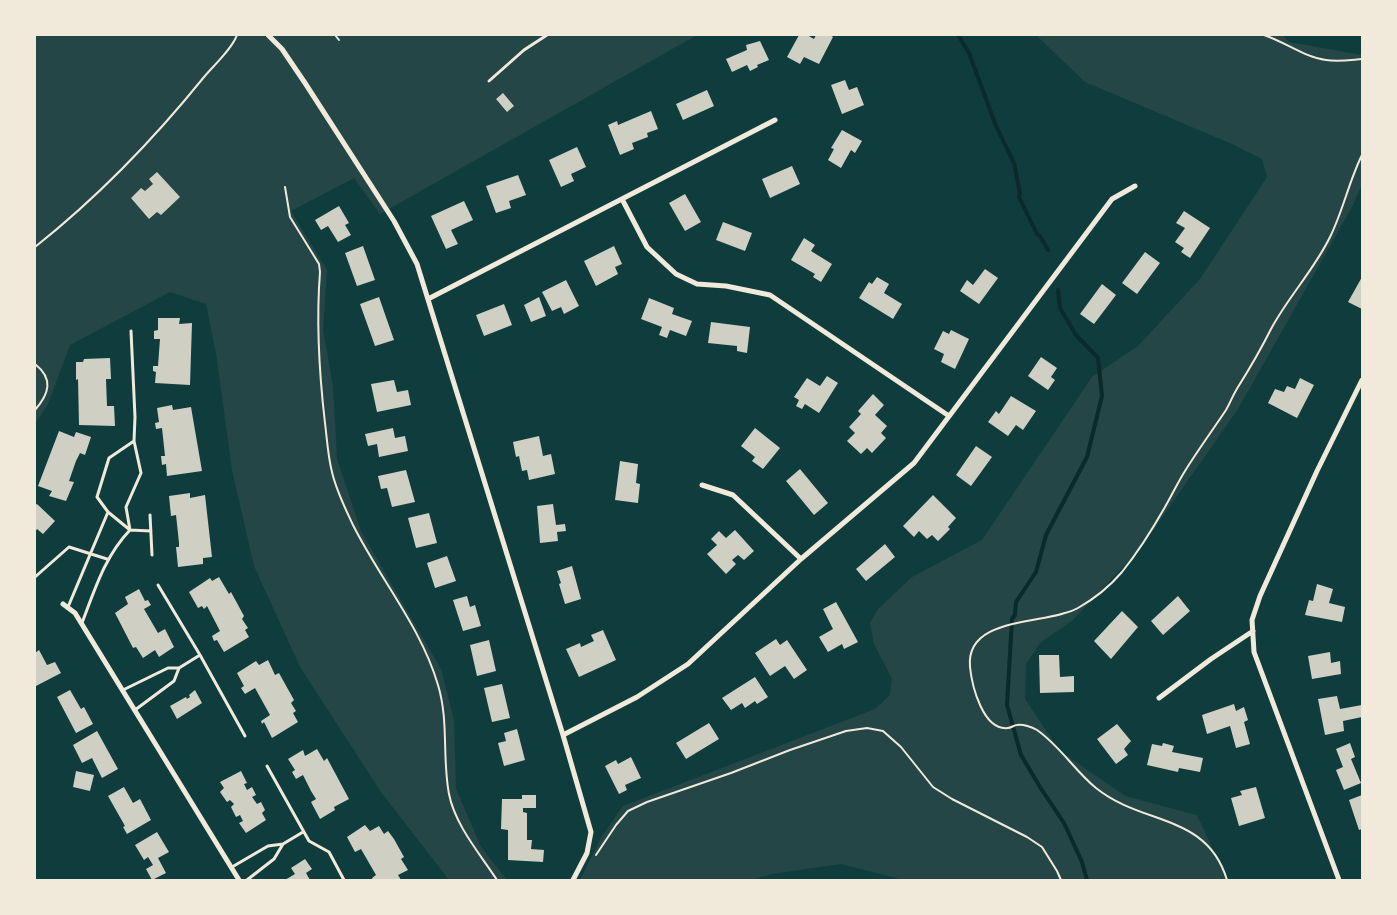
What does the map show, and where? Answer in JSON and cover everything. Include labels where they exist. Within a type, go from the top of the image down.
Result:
[{"type":"street","points":[[268,35],[282,49],[394,221],[417,264],[564,735],[591,832],[587,853],[573,880]]},
{"type":"street","points":[[428,299],[775,120]]},
{"type":"street","points":[[564,735],[637,697],[688,664],[801,559],[914,463],[1112,199],[1135,186]]},
{"type":"street","points":[[622,199],[647,247],[676,274],[697,284],[726,286],[770,294],[949,416]]},
{"type":"street","points":[[1339,880],[1254,652],[1252,620],[1260,596],[1362,380]]},
{"type":"street","points":[[702,485],[733,495],[801,559]]},
{"type":"street","points":[[66,606],[75,613],[239,880]]},
{"type":"street","points":[[1159,698],[1211,659],[1253,631]]},
{"type":"lane","points":[[489,81],[524,50],[547,35]]},
{"type":"lane","points":[[130,530],[126,507],[141,473],[134,441],[135,417],[131,332]]},
{"type":"lane","points":[[134,441],[109,458],[97,497],[108,512],[130,530],[151,531]]},
{"type":"lane","points":[[66,606],[91,554],[108,512]]},
{"type":"lane","points":[[150,515],[152,555]]},
{"type":"lane","points":[[81,623],[108,559],[117,543],[130,530]]},
{"type":"lane","points":[[35,577],[69,547],[108,559]]},
{"type":"lane","points":[[158,585],[245,736]]},
{"type":"lane","points":[[123,690],[168,668],[179,668],[200,655]]},
{"type":"lane","points":[[135,710],[174,681],[179,668]]},
{"type":"lane","points":[[267,766],[309,841],[328,852],[344,880]]},
{"type":"lane","points":[[231,868],[268,846],[283,844],[303,832]]},
{"type":"lane","points":[[247,880],[274,860],[283,844]]},
{"type":"path","points":[[35,247],[69,220],[135,156],[193,91],[237,35]]},
{"type":"path","points":[[335,35],[339,40]]},
{"type":"path","points":[[1264,35],[1303,53],[1325,60],[1362,59]]},
{"type":"path","points":[[1227,880],[1223,867],[1203,840],[1186,828],[1135,810],[1108,796],[1082,774],[1052,740],[1033,728],[1018,725],[1009,728],[998,728],[989,721],[983,712],[976,693],[971,674],[970,656],[972,648],[986,635],[1004,626],[1076,609],[1102,592],[1121,572],[1150,533],[1197,450],[1226,410],[1264,344],[1272,326],[1329,240],[1362,155]]},
{"type":"path","points":[[285,187],[290,217],[318,264],[320,272],[317,320],[318,343],[323,407],[332,472],[353,525],[415,631],[430,662],[439,687],[444,716],[449,795],[456,818],[496,880]]},
{"type":"path","points":[[35,364],[42,370],[48,387],[44,399],[35,410]]},
{"type":"path","points":[[592,860],[628,811],[647,802],[732,774],[790,750],[846,731],[867,728],[883,731],[901,747],[933,787],[952,799],[1027,837],[1042,847],[1061,880]]},
{"type":"shaded area","points":[[35,35],[697,35],[380,214],[354,178],[291,211],[327,270],[323,329],[333,386],[337,459],[361,531],[441,669],[454,720],[456,789],[481,847],[507,880],[449,880],[381,792],[300,667],[254,566],[232,470],[216,353],[206,304],[170,292],[70,345],[48,404],[35,424]]},
{"type":"shaded area","points":[[1036,35],[1283,35],[1289,42],[1362,55],[1362,184],[1352,207],[1238,409],[1140,549],[1072,621],[1041,642],[1026,664],[1025,699],[1059,750],[1125,796],[1197,815],[1227,880],[904,880],[841,864],[772,874],[751,880],[580,880],[602,836],[623,806],[875,709],[890,695],[892,679],[874,644],[870,623],[878,609],[912,577],[982,540],[1092,377],[1138,346],[1200,279],[1267,177],[1262,159],[1232,144],[1085,82]]},
{"type":"building","points":[[799,35],[807,35],[814,39],[816,35],[830,35],[833,37],[819,64],[804,57],[800,64],[787,57]]},
{"type":"building","points":[[760,41],[769,60],[757,65],[758,67],[750,71],[747,65],[732,72],[726,59],[747,50],[746,45]]},
{"type":"building","points":[[845,80],[849,90],[857,87],[864,105],[842,114],[831,85]]},
{"type":"building","points":[[707,90],[714,106],[683,120],[676,104]]},
{"type":"building","points":[[503,93],[514,106],[507,112],[496,99]]},
{"type":"building","points":[[651,111],[658,129],[647,133],[648,137],[632,143],[634,149],[620,155],[608,125],[617,121],[618,125]]},
{"type":"building","points":[[842,130],[862,141],[855,153],[851,150],[841,168],[828,160],[834,149],[831,148]]},
{"type":"building","points":[[577,147],[586,167],[571,174],[574,181],[561,187],[549,160]]},
{"type":"building","points":[[792,166],[800,184],[770,198],[762,179]]},
{"type":"building","points":[[157,172],[180,197],[161,215],[157,212],[149,219],[131,198],[141,188],[145,191],[153,184],[149,179]]},
{"type":"building","points":[[518,175],[526,195],[509,201],[511,208],[496,213],[486,186]]},
{"type":"building","points":[[685,194],[701,222],[685,231],[669,203]]},
{"type":"building","points":[[464,201],[473,220],[451,230],[458,244],[446,249],[431,216]]},
{"type":"building","points":[[339,206],[349,223],[345,225],[351,235],[338,242],[328,226],[321,230],[315,220]]},
{"type":"building","points":[[1184,211],[1210,228],[1190,258],[1181,252],[1184,248],[1175,242],[1185,228],[1176,223]]},
{"type":"building","points":[[723,222],[752,233],[745,251],[716,240]]},
{"type":"building","points":[[804,238],[815,245],[811,251],[832,264],[821,282],[813,277],[815,274],[791,260]]},
{"type":"building","points":[[363,246],[375,280],[357,286],[345,253]]},
{"type":"building","points":[[614,246],[622,264],[615,267],[618,274],[596,286],[584,261]]},
{"type":"building","points":[[1145,252],[1160,263],[1137,294],[1122,283]]},
{"type":"building","points":[[985,269],[998,278],[979,304],[960,291],[967,280],[973,285]]},
{"type":"building","points":[[877,277],[889,284],[884,293],[902,304],[893,319],[859,298],[869,282],[872,284]]},
{"type":"building","points":[[1362,277],[1362,309],[1348,302]]},
{"type":"building","points":[[566,280],[579,306],[564,314],[561,307],[552,311],[542,292]]},
{"type":"building","points":[[1102,284],[1116,295],[1094,324],[1080,314]]},
{"type":"building","points":[[379,297],[394,340],[375,346],[360,304]]},
{"type":"building","points":[[539,297],[546,316],[531,322],[524,305]]},
{"type":"building","points":[[649,298],[674,308],[672,314],[692,321],[686,336],[670,330],[667,338],[659,335],[662,327],[641,319]]},
{"type":"building","points":[[504,304],[512,325],[484,336],[476,315]]},
{"type":"building","points":[[158,318],[180,318],[179,324],[192,323],[190,385],[155,383],[156,372],[153,371],[153,366],[158,366],[160,339],[154,339],[154,331],[158,330]]},
{"type":"building","points":[[711,322],[750,327],[747,353],[737,351],[737,346],[708,343]]},
{"type":"building","points":[[951,330],[969,339],[955,369],[941,362],[944,354],[934,349],[943,331],[949,334]]},
{"type":"building","points":[[1041,357],[1057,368],[1051,377],[1055,380],[1048,390],[1028,376]]},
{"type":"building","points":[[110,358],[111,379],[106,379],[107,406],[114,406],[115,426],[79,425],[76,362],[83,362],[84,359]]},
{"type":"building","points":[[827,376],[838,383],[819,413],[805,404],[802,409],[796,406],[799,400],[794,397],[807,378],[820,386]]},
{"type":"building","points":[[1300,378],[1314,385],[1297,418],[1268,403],[1275,389],[1284,392],[1287,386],[1295,389]]},
{"type":"building","points":[[394,380],[397,392],[408,390],[411,405],[377,412],[371,384]]},
{"type":"building","points":[[873,394],[884,405],[875,415],[887,426],[881,433],[886,438],[872,453],[867,448],[861,454],[847,441],[855,433],[849,427],[861,414],[858,411]]},
{"type":"building","points":[[1011,396],[1036,411],[1023,430],[1016,425],[1008,436],[988,422],[996,411],[999,414]]},
{"type":"building","points":[[172,405],[173,410],[191,407],[202,471],[167,476],[166,464],[162,465],[161,456],[165,456],[162,428],[156,429],[155,423],[159,422],[157,408]]},
{"type":"building","points":[[393,428],[395,438],[405,436],[408,451],[379,457],[377,444],[368,446],[365,434]]},
{"type":"building","points":[[755,428],[780,448],[763,469],[752,461],[755,457],[741,446]]},
{"type":"building","points":[[59,431],[74,437],[76,432],[91,437],[85,455],[80,453],[76,461],[69,481],[74,482],[66,501],[49,496],[52,491],[38,486]]},
{"type":"building","points":[[539,436],[543,456],[551,454],[555,474],[529,480],[527,470],[522,471],[519,456],[516,457],[513,442]]},
{"type":"building","points":[[976,446],[992,457],[971,486],[956,475]]},
{"type":"building","points":[[620,461],[638,464],[636,483],[640,484],[638,503],[615,500]]},
{"type":"building","points":[[800,469],[828,503],[814,515],[786,481]]},
{"type":"building","points":[[406,470],[415,502],[392,507],[387,488],[381,489],[378,476]]},
{"type":"building","points":[[190,493],[190,498],[205,495],[212,557],[203,558],[203,564],[178,567],[176,547],[179,547],[179,543],[176,515],[171,516],[169,496]]},
{"type":"building","points":[[933,495],[956,518],[948,527],[950,529],[938,541],[932,535],[927,539],[919,531],[914,537],[903,526]]},
{"type":"building","points":[[37,504],[55,521],[43,534],[37,529],[35,532],[35,505]]},
{"type":"building","points":[[553,504],[556,525],[565,524],[566,531],[557,532],[558,541],[540,543],[537,506]]},
{"type":"building","points":[[429,513],[437,543],[416,548],[408,518]]},
{"type":"building","points":[[735,530],[754,551],[744,560],[738,555],[732,560],[736,564],[726,574],[707,554],[717,545],[711,539],[719,531],[726,538]]},
{"type":"building","points":[[885,544],[895,557],[866,581],[856,569]]},
{"type":"building","points":[[447,556],[456,581],[435,588],[427,563]]},
{"type":"building","points":[[572,566],[581,599],[565,604],[557,571]]},
{"type":"building","points":[[219,577],[229,594],[231,592],[244,616],[242,619],[248,628],[245,630],[249,637],[224,652],[217,640],[214,641],[212,636],[220,631],[207,606],[204,609],[202,606],[198,608],[189,592],[210,578],[212,581]]},
{"type":"building","points":[[1317,584],[1333,589],[1329,603],[1345,607],[1342,622],[1305,615],[1309,600],[1313,601]]},
{"type":"building","points":[[139,589],[145,601],[148,600],[151,605],[144,609],[158,633],[165,629],[174,647],[159,657],[155,650],[143,658],[136,647],[133,648],[115,613],[128,604],[125,597]]},
{"type":"building","points":[[467,596],[470,607],[475,605],[481,626],[463,631],[453,600]]},
{"type":"building","points":[[1178,596],[1190,611],[1163,635],[1151,621]]},
{"type":"building","points":[[836,602],[858,642],[844,649],[842,644],[828,652],[819,637],[833,629],[823,609]]},
{"type":"building","points":[[1122,611],[1138,627],[1111,659],[1094,641]]},
{"type":"building","points":[[603,630],[616,660],[579,677],[566,649],[580,643],[581,647],[594,641],[591,635]]},
{"type":"building","points":[[776,639],[780,645],[787,640],[807,670],[794,679],[785,666],[770,676],[755,653]]},
{"type":"building","points":[[489,640],[496,671],[477,676],[470,645]]},
{"type":"building","points":[[39,650],[47,665],[55,662],[61,673],[36,686],[35,653]]},
{"type":"building","points":[[1330,652],[1331,663],[1340,661],[1341,674],[1312,679],[1308,656]]},
{"type":"building","points":[[1039,655],[1059,655],[1060,677],[1074,676],[1074,692],[1040,693]]},
{"type":"building","points":[[268,660],[275,675],[279,673],[294,700],[291,703],[296,711],[293,713],[298,722],[272,738],[264,722],[262,724],[261,721],[270,715],[255,688],[245,694],[241,688],[244,686],[237,673],[256,661],[259,665]]},
{"type":"building","points":[[755,677],[768,697],[757,704],[755,701],[745,708],[742,703],[731,710],[722,698]]},
{"type":"building","points":[[502,684],[510,718],[492,722],[484,688]]},
{"type":"building","points":[[70,690],[81,709],[84,707],[93,724],[76,733],[57,697]]},
{"type":"building","points":[[195,690],[202,703],[177,719],[170,706],[186,697],[187,699]]},
{"type":"building","points":[[1337,696],[1340,709],[1362,705],[1362,717],[1343,721],[1344,731],[1325,735],[1318,699]]},
{"type":"building","points":[[1234,704],[1236,711],[1244,707],[1248,720],[1244,722],[1250,744],[1236,748],[1230,726],[1207,734],[1202,715]]},
{"type":"building","points":[[709,723],[719,739],[686,759],[676,743]]},
{"type":"building","points":[[1117,724],[1131,741],[1124,749],[1128,755],[1116,764],[1097,739]]},
{"type":"building","points":[[517,729],[525,760],[504,766],[498,743],[506,741],[504,733]]},
{"type":"building","points":[[97,731],[118,769],[102,778],[92,758],[82,763],[73,745]]},
{"type":"building","points":[[1163,743],[1174,746],[1172,752],[1203,758],[1200,772],[1179,768],[1178,772],[1147,765],[1152,744],[1162,746]]},
{"type":"building","points":[[1350,743],[1355,757],[1351,759],[1361,783],[1344,790],[1336,770],[1343,767],[1336,749]]},
{"type":"building","points":[[317,749],[324,761],[327,758],[349,799],[334,807],[335,810],[320,819],[311,802],[316,799],[303,775],[296,779],[292,772],[295,770],[288,759],[303,750],[305,756]]},
{"type":"building","points":[[631,757],[641,778],[625,785],[627,790],[619,794],[605,766],[616,760],[618,764]]},
{"type":"building","points":[[76,771],[94,775],[90,791],[73,787]]},
{"type":"building","points":[[241,771],[247,783],[244,784],[247,790],[252,787],[256,795],[252,797],[257,804],[261,802],[265,810],[262,813],[266,820],[246,833],[239,823],[243,821],[240,815],[236,817],[231,807],[234,804],[230,800],[227,802],[220,792],[224,788],[220,782]]},
{"type":"building","points":[[124,787],[133,803],[140,799],[151,820],[127,834],[123,827],[125,826],[108,796]]},
{"type":"building","points":[[1256,787],[1265,818],[1239,826],[1231,798],[1242,795],[1240,791]]},
{"type":"building","points":[[522,795],[536,795],[536,808],[523,808],[523,812],[527,813],[527,840],[532,840],[531,849],[544,850],[543,862],[508,860],[508,830],[501,829],[502,799],[522,799]]},
{"type":"building","points":[[1362,795],[1362,829],[1359,830],[1349,800]]},
{"type":"building","points":[[365,825],[370,831],[379,826],[384,834],[388,831],[394,839],[404,857],[401,859],[408,870],[398,875],[401,880],[373,880],[372,878],[376,875],[361,849],[355,852],[347,837]]},
{"type":"building","points":[[157,832],[169,852],[158,858],[166,873],[152,880],[146,869],[153,865],[148,857],[144,860],[135,845]]},
{"type":"building","points":[[305,859],[312,869],[306,873],[310,880],[285,880],[295,874],[291,868]]},
{"type":"waterway","points":[[958,35],[969,53],[996,126],[1014,163],[1020,193],[1019,197],[1037,234],[1048,250]]},
{"type":"waterway","points":[[1058,290],[1060,308],[1076,335],[1098,358],[1102,396],[1087,457],[1046,535],[1036,572],[1016,602],[1015,615],[1012,619],[1007,705],[1021,755],[1064,823],[1082,862],[1087,880]]}]
